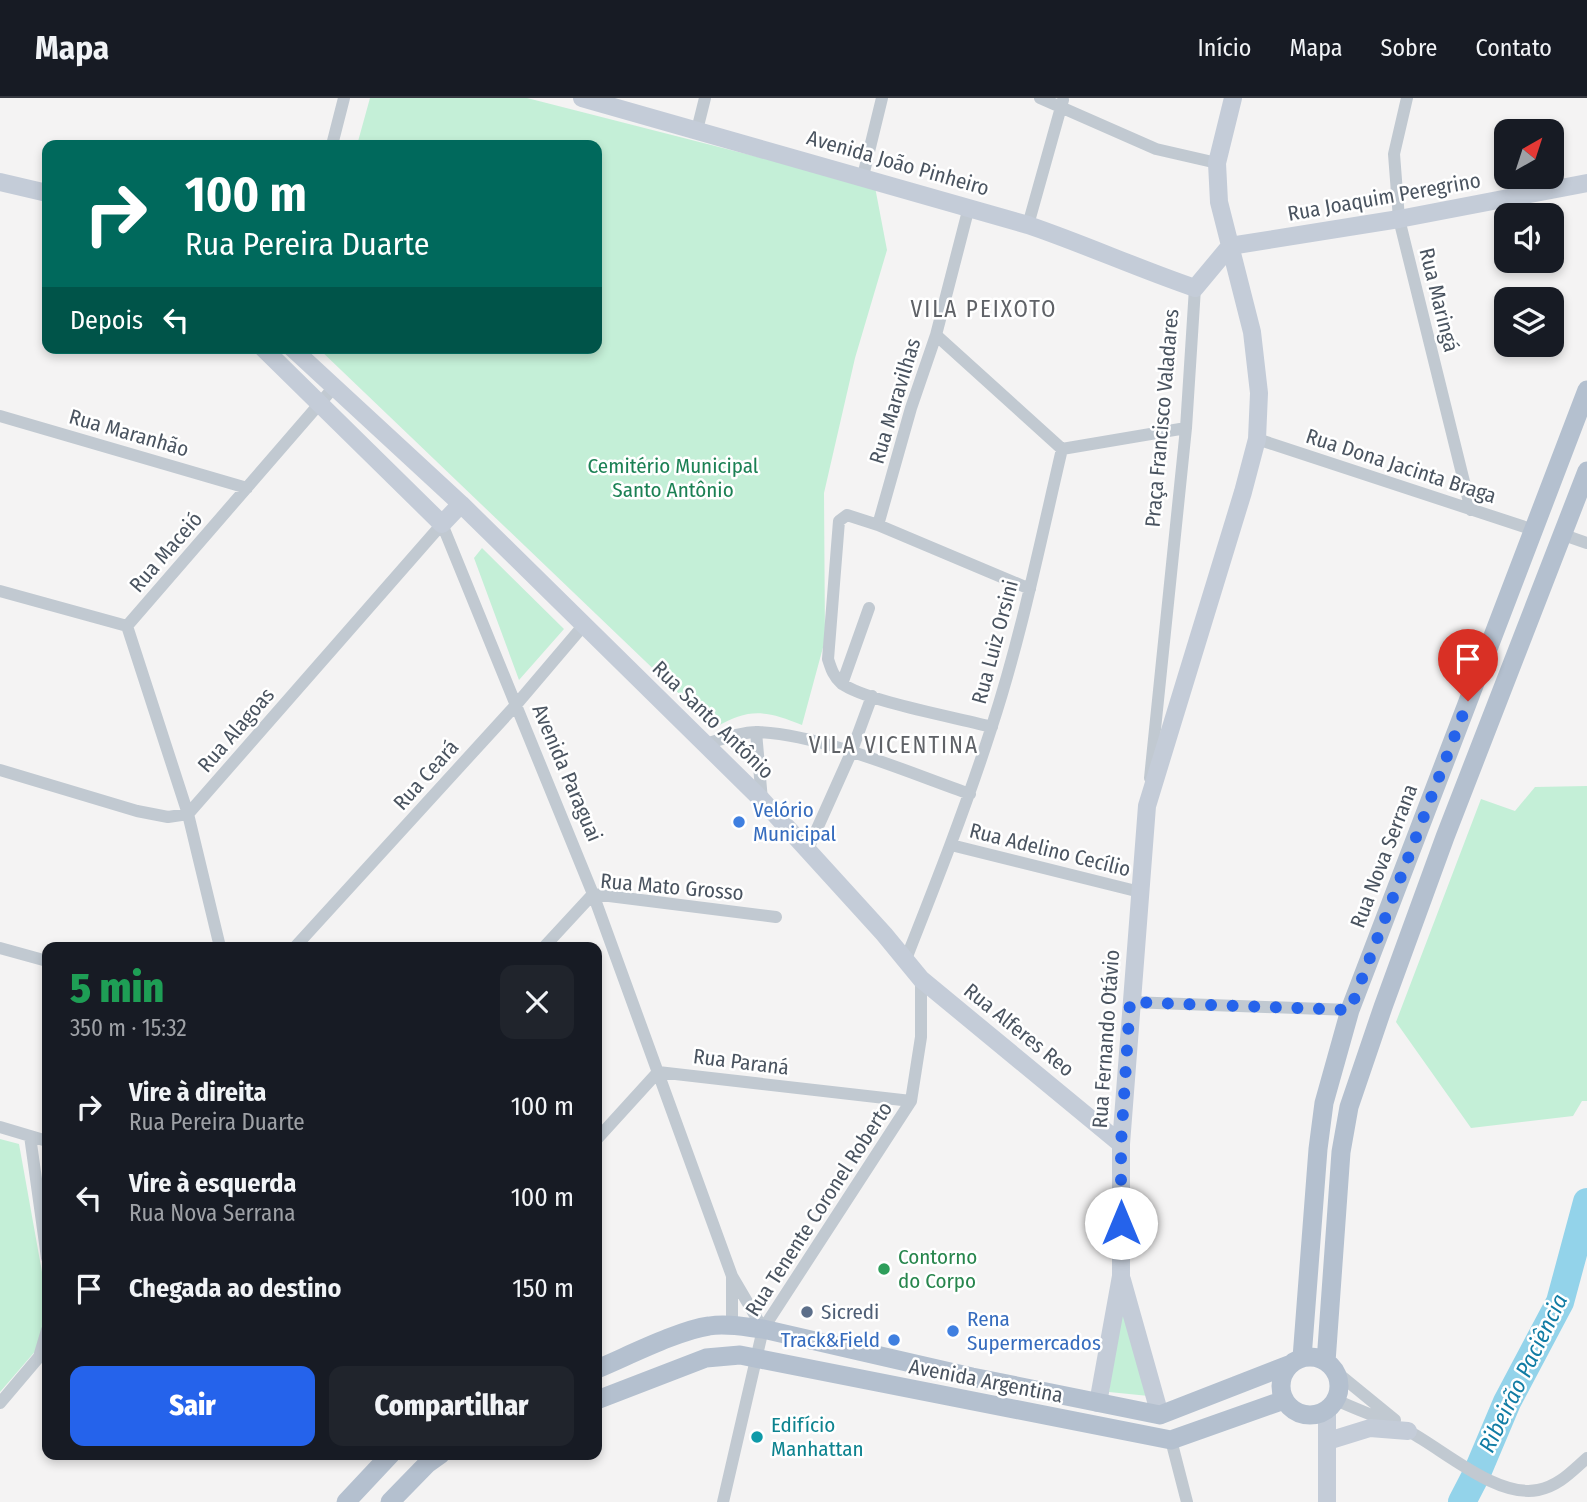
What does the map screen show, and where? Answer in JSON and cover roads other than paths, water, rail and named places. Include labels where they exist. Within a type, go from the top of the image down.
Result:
[{"type":"main road","name":"Rua Nova Serrana","points":[[1297,1361],[1324,1103],[1350,1010],[1587,390]]},
{"type":"main road","points":[[1297,1361],[1286,1370],[1281,1385],[1284,1400],[1300,1414],[1314,1415],[1331,1405],[1339,1388],[1331,1366],[1341,1152],[1349,1107],[1445,837],[1587,471]]},
{"type":"main road","name":"Avenida Argentina","points":[[602,1367],[707,1326],[732,1325],[763,1329],[1160,1415]]},
{"type":"main road","name":"Avenida Argentina","points":[[602,1398],[706,1358],[740,1355],[1171,1440]]},
{"type":"main road","points":[[1160,1415],[1297,1361],[1311,1357],[1331,1366]]},
{"type":"main road","points":[[1171,1440],[1284,1400]]},
{"type":"main road","points":[[346,1502],[382,1460]]},
{"type":"main road","points":[[390,1502],[433,1460]]},
{"type":"street","points":[[333,140],[344,98]]},
{"type":"street","name":"Avenida João Pinheiro","points":[[582,98],[969,206],[1073,240],[1134,267],[1195,288]]},
{"type":"street","points":[[697,130],[705,98]]},
{"type":"street","points":[[863,176],[881,98]]},
{"type":"street","points":[[1040,98],[1062,102],[1156,149],[1217,163]]},
{"type":"street","points":[[1147,806],[1257,439],[1259,393],[1252,332],[1219,202],[1217,163],[1233,98]]},
{"type":"street","name":"Rua Maringá","points":[[1407,98],[1394,154],[1399,219],[1471,510]]},
{"type":"street","points":[[1028,225],[1062,102]]},
{"type":"street","points":[[0,182],[42,192]]},
{"type":"street","name":"Rua Joaquim Peregrino","points":[[1230,246],[1399,219],[1587,183]]},
{"type":"street","name":"Rua Maravilhas","points":[[878,525],[911,408],[936,335],[969,206]]},
{"type":"street","name":"Praça Francisco Valadares","points":[[1147,806],[1186,428],[1195,288],[1230,246]]},
{"type":"street","points":[[936,335],[1062,449],[1186,428]]},
{"type":"street","name":"Avenida Paraguai","points":[[272,354],[442,524],[514,706],[593,894],[732,1276],[763,1329]]},
{"type":"street","points":[[298,354],[461,504],[442,524]]},
{"type":"street","name":"Rua Maceió","points":[[127,626],[334,387]]},
{"type":"street","name":"Rua Maranhão","points":[[0,416],[247,488]]},
{"type":"street","name":"Rua Dona Jacinta Braga","points":[[1257,439],[1534,530]]},
{"type":"street","name":"Rua Luiz Orsini","points":[[906,960],[970,794],[992,727],[1030,589],[1062,449]]},
{"type":"street","name":"Rua Santo Antônio","points":[[461,504],[762,800],[921,979]]},
{"type":"street","points":[[992,727],[872,696],[842,684],[831,670],[828,659],[838,527],[842,518],[848,515],[1030,589]]},
{"type":"street","name":"Rua Alagoas","points":[[188,814],[442,524]]},
{"type":"street","points":[[1561,534],[1587,543]]},
{"type":"street","points":[[0,591],[127,626],[188,814],[219,942]]},
{"type":"street","points":[[842,684],[869,608]]},
{"type":"street","name":"Rua Ceará","points":[[300,942],[583,626]]},
{"type":"street","points":[[808,849],[851,753],[872,696]]},
{"type":"street","points":[[706,744],[756,732],[798,738],[851,753],[970,794]]},
{"type":"street","points":[[756,732],[762,800]]},
{"type":"street","points":[[0,770],[137,811],[168,817],[188,814]]},
{"type":"street","name":"Rua Fernando Otávio","points":[[1121,1276],[1121,1144],[1147,806]]},
{"type":"street","name":"Rua Adelino Cecílio","points":[[951,845],[1140,892]]},
{"type":"street","name":"Rua Mato Grosso","points":[[549,942],[593,894],[776,917]]},
{"type":"street","points":[[0,948],[42,960]]},
{"type":"street","points":[[911,1101],[921,1037],[921,979]]},
{"type":"street","name":"Rua Alferes Reo","points":[[921,979],[1121,1144]]},
{"type":"street","points":[[1130,1002],[1350,1010]]},
{"type":"street","points":[[602,1134],[658,1072]]},
{"type":"street","name":"Rua Paraná","points":[[658,1072],[911,1101]]},
{"type":"street","name":"Rua Tenente Coronel Roberto","points":[[723,1502],[763,1329],[911,1101]]},
{"type":"street","points":[[0,1127],[42,1140]]},
{"type":"street","points":[[30,1136],[42,1222]]},
{"type":"street","name":"Avenida Paraguai","points":[[732,1276],[732,1325]]},
{"type":"street","points":[[1098,1403],[1121,1276]]},
{"type":"street","points":[[1121,1276],[1160,1415]]},
{"type":"street","points":[[0,1403],[42,1359]]},
{"type":"street","points":[[1331,1366],[1408,1431],[1493,1483],[1514,1491],[1537,1490],[1556,1485],[1587,1458]]},
{"type":"street","points":[[1327,1502],[1331,1405],[1408,1431]]},
{"type":"street","points":[[1328,1441],[1370,1428],[1408,1431]]},
{"type":"street","points":[[1171,1440],[1187,1502]]},
{"type":"waterway","name":"Ribeirão Paciência","points":[[1462,1502],[1507,1402],[1560,1302],[1587,1202]]},
{"type":"place","name":"Velório Municipal","points":[[739,822]]},
{"type":"place","name":"Contorno do Corpo","points":[[884,1269]]},
{"type":"place","name":"Sicredi","points":[[807,1312]]},
{"type":"place","name":"Rena Supermercados","points":[[953,1331]]},
{"type":"place","name":"Track&Field","points":[[894,1340]]},
{"type":"place","name":"Edifício Manhattan","points":[[757,1437]]},
{"type":"district","name":"VILA PEIXOTO","points":[[984,309]]},
{"type":"district","name":"VILA VICENTINA","points":[[894,745]]},
{"type":"park label","name":"Cemitério Municipal Santo Antônio","points":[[673,478]]}]
